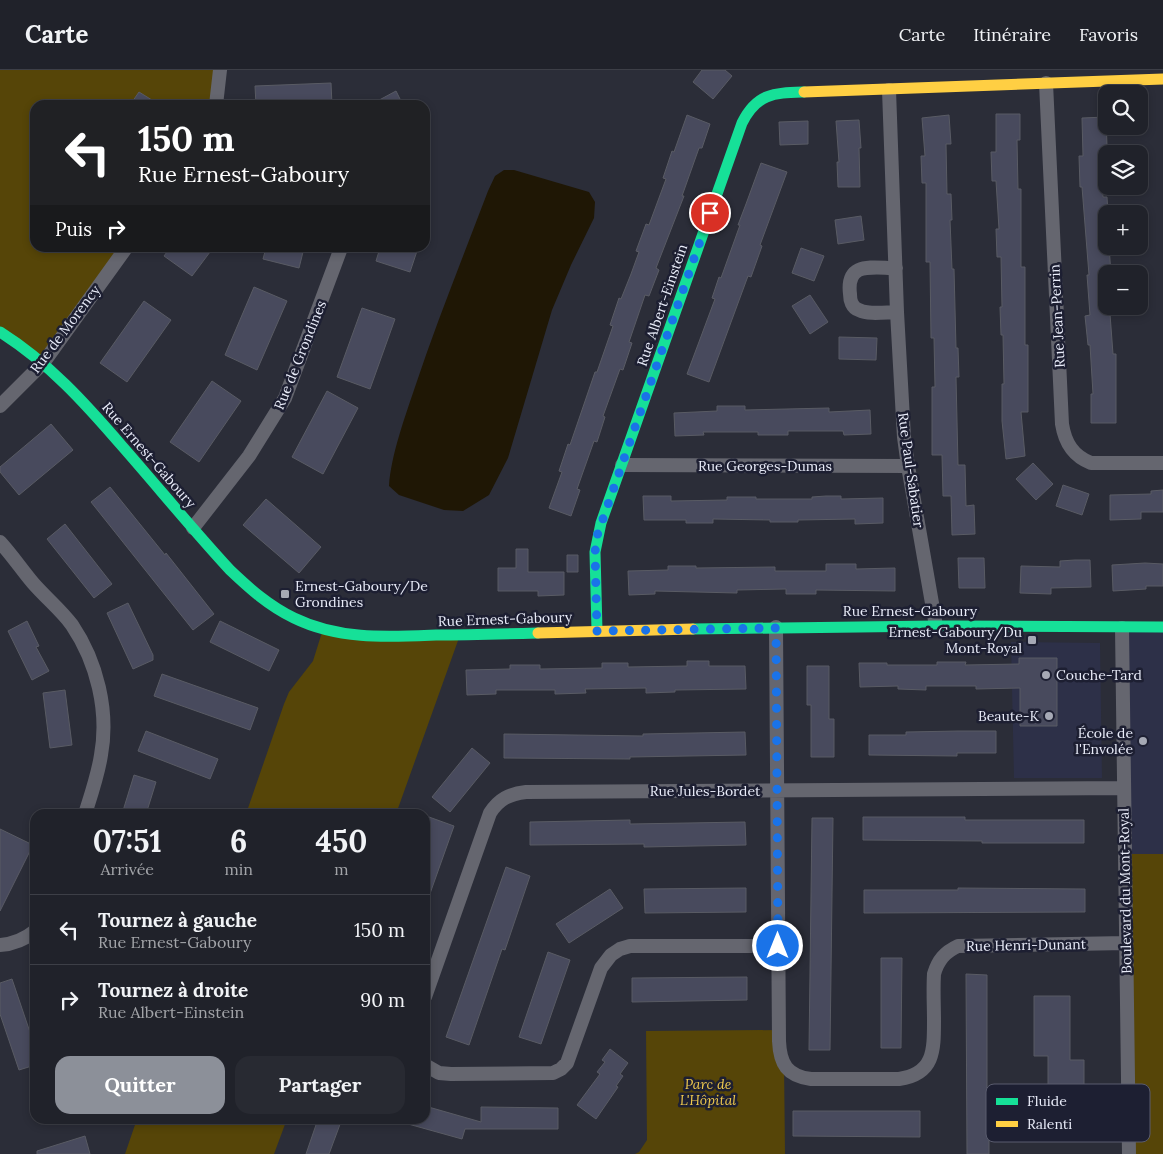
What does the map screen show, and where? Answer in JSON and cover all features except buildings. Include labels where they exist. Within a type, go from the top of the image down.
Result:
[{"type":"street","points":[[217,100],[220,70]]},
{"type":"street","name":"Rue Albert-Einstein","points":[[597,631],[595,552],[597,536],[748,110],[761,98],[778,93],[1163,78]]},
{"type":"street","name":"Rue Jean-Perrin","points":[[1046,83],[1061,415],[1064,436],[1068,446],[1074,453],[1082,460],[1091,463],[1163,463]]},
{"type":"street","name":"Rue Paul-Sabatier","points":[[889,90],[897,312],[904,437],[936,626]]},
{"type":"street","name":"Rue de Morency","points":[[0,406],[44,362],[123,252]]},
{"type":"street","name":"Rue de Grondines","points":[[193,528],[249,456],[285,398],[340,252]]},
{"type":"street","points":[[896,268],[859,269],[854,272],[849,282],[850,297],[856,309],[865,312],[897,312]]},
{"type":"street","name":"Rue Ernest-Gaboury","points":[[0,332],[44,362],[100,420],[230,571],[260,597],[293,618],[323,629],[375,637],[776,628],[936,626],[1163,627]]},
{"type":"street","name":"Rue Georges-Dumas","points":[[622,465],[908,466]]},
{"type":"street","points":[[0,542],[71,625],[88,654],[94,670],[102,700],[104,738],[98,771],[87,809]]},
{"type":"street","name":"Rue Henri-Dunant","points":[[776,628],[776,790],[780,1052],[781,1059],[787,1068],[797,1076],[811,1079],[899,1079],[911,1077],[922,1070],[933,1053],[934,974],[936,965],[942,956],[958,946],[1126,943]]},
{"type":"street","name":"Boulevard du Mont-Royal","points":[[1122,628],[1128,1084]]},
{"type":"street","name":"Rue Jules-Bordet","points":[[430,984],[490,813],[504,798],[513,794],[526,792],[1124,788]]},
{"type":"street","points":[[0,945],[15,943],[30,935]]},
{"type":"street","points":[[430,1068],[439,1073],[451,1074],[553,1073],[561,1070],[567,1064],[600,968],[611,955],[620,949],[636,946],[778,946]]},
{"type":"shaded area","points":[[504,170],[514,170],[589,192],[595,202],[594,218],[552,310],[508,458],[489,495],[463,511],[444,510],[399,495],[389,486],[390,474],[403,423],[441,313],[488,191],[495,176]]},
{"type":"shaded area","name":"École de l'Envolée","points":[[1163,627],[1163,854],[1125,854],[1122,628]]},
{"type":"shaded area","points":[[1011,642],[1100,643],[1102,778],[1014,778]]},
{"type":"green space","points":[[0,70],[220,70],[217,100],[30,100],[30,252],[123,252],[44,362],[0,332]]},
{"type":"green space","points":[[323,629],[460,635],[398,809],[248,809],[289,692],[313,661]]},
{"type":"green space","points":[[1125,854],[1163,854],[1163,1154],[1129,1154],[1129,1142],[1150,1142],[1150,1084],[1128,1084]]},
{"type":"green space","name":"Parc de L'Hôpital","points":[[779,1030],[784,1063],[785,1154],[635,1154],[639,1152],[647,1140],[646,1031]]},
{"type":"green space","points":[[135,1124],[285,1124],[274,1154],[125,1154]]},
{"type":"traffic: fast","points":[[597,631],[595,552],[601,523],[742,123],[760,100],[775,94],[804,92]]},
{"type":"traffic: fast","points":[[0,332],[35,357],[66,384],[230,570],[260,597],[276,608],[311,625],[346,634],[364,636],[538,633]]},
{"type":"traffic: fast","points":[[693,629],[936,626],[1163,627]]},
{"type":"traffic: slow","points":[[804,92],[1163,79]]},
{"type":"traffic: slow","points":[[538,633],[693,629]]},
{"type":"place","name":"Ernest-Gaboury/De Grondines","points":[[285,594]]},
{"type":"place","name":"Ernest-Gaboury/Du Mont-Royal","points":[[1032,640]]},
{"type":"place","name":"Couche-Tard","points":[[1046,675]]},
{"type":"place","name":"Beaute-K","points":[[1049,716]]},
{"type":"place","name":"École de l'Envolée","points":[[1143,741]]},
{"type":"route","points":[[710,213],[597,536],[595,552],[598,608],[597,631],[776,628],[778,946]]}]
